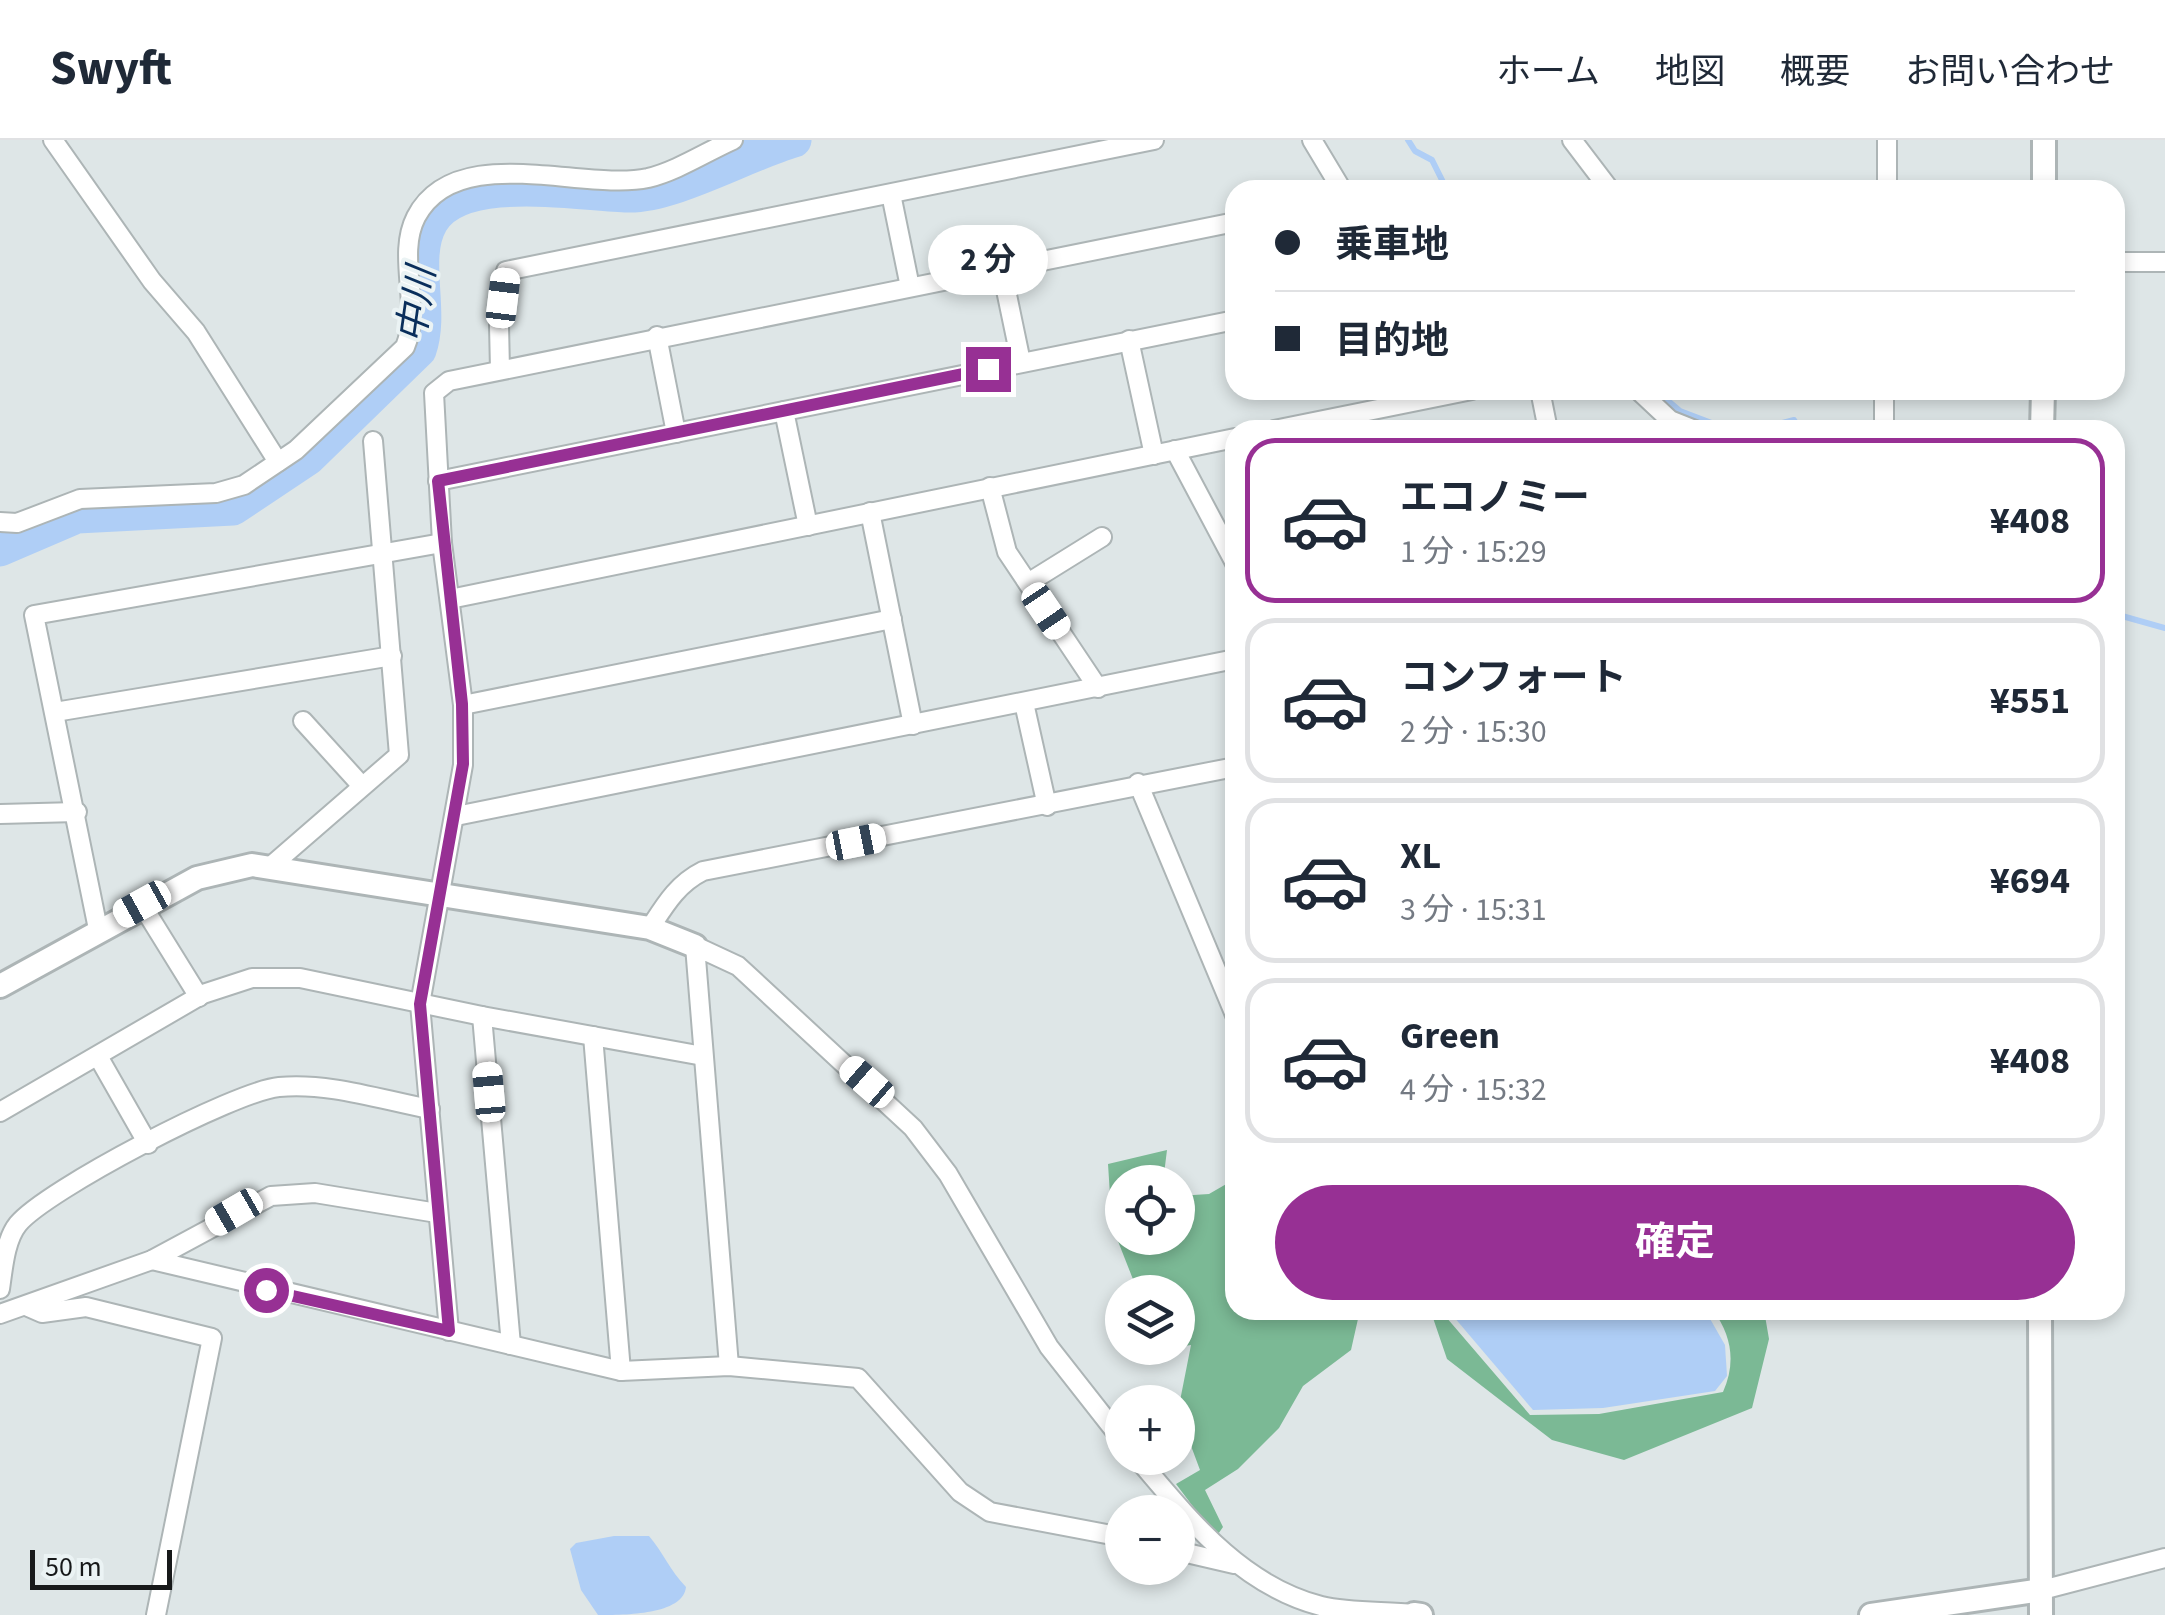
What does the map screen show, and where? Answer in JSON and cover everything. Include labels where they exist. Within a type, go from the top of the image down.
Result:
[{"type":"street","points":[[53,140],[152,281],[196,332],[278,462]]},
{"type":"street","points":[[0,522],[17,523],[80,498],[230,490],[296,450],[405,346],[410,326],[412,227],[435,194],[501,172],[648,178],[733,140]]},
{"type":"street","points":[[500,370],[506,271],[1154,140]]},
{"type":"street","points":[[1312,140],[1336,180]]},
{"type":"street","points":[[1572,140],[1602,180]]},
{"type":"street","points":[[1887,140],[1887,180]]},
{"type":"street","points":[[2044,140],[2044,180]]},
{"type":"street","points":[[891,194],[910,287]]},
{"type":"street","points":[[449,1331],[420,1004],[463,764],[462,704],[442,543],[434,393],[449,381],[657,336],[1225,224]]},
{"type":"street","points":[[2125,262],[2165,262]]},
{"type":"street","points":[[1002,271],[1022,362]]},
{"type":"street","points":[[438,481],[1225,322]]},
{"type":"street","points":[[657,336],[676,433]]},
{"type":"street","points":[[1130,340],[1154,455]]},
{"type":"street","points":[[1324,420],[1422,400]]},
{"type":"street","points":[[1649,400],[1670,420]]},
{"type":"street","points":[[784,411],[808,526]]},
{"type":"street","points":[[272,866],[399,754],[386,553],[373,440]]},
{"type":"street","points":[[450,600],[1225,440]]},
{"type":"street","points":[[1174,450],[1225,543]]},
{"type":"street","points":[[990,487],[1007,552],[1098,688]]},
{"type":"street","points":[[870,512],[914,725]]},
{"type":"street","points":[[1028,583],[1102,537]]},
{"type":"street","points":[[98,930],[34,616],[442,543]]},
{"type":"street","points":[[462,704],[892,619]]},
{"type":"street","points":[[55,712],[392,656]]},
{"type":"street","points":[[456,816],[1225,661]]},
{"type":"street","points":[[1024,703],[1047,806]]},
{"type":"street","points":[[303,721],[362,786]]},
{"type":"street","points":[[650,928],[671,896],[686,880],[703,871],[1225,769]]},
{"type":"street","points":[[1138,783],[1225,991]]},
{"type":"street","points":[[0,814],[77,812]]},
{"type":"street","points":[[0,986],[142,904],[197,878],[252,865],[650,928],[738,966],[914,1128],[948,1174],[1049,1347],[1105,1418]]},
{"type":"street","points":[[142,904],[199,997]]},
{"type":"street","points":[[695,946],[728,1366]]},
{"type":"street","points":[[0,1112],[199,997],[252,978],[300,978],[703,1056]]},
{"type":"street","points":[[482,1016],[510,1346]]},
{"type":"street","points":[[593,1036],[620,1371]]},
{"type":"street","points":[[99,1058],[148,1144]]},
{"type":"street","points":[[0,1289],[16,1226],[41,1204],[212,1108],[277,1087],[336,1092],[430,1109]]},
{"type":"street","points":[[0,1314],[152,1260],[234,1212],[293,1192],[437,1213]]},
{"type":"street","points":[[152,1260],[620,1371],[728,1366],[858,1378],[960,1492],[990,1512],[1105,1534]]},
{"type":"street","points":[[26,1306],[42,1313],[86,1307],[212,1338],[156,1615]]},
{"type":"street","points":[[2040,1320],[2042,1615]]},
{"type":"street","points":[[1153,1475],[1234,1564],[1273,1589],[1323,1606],[1421,1615]]},
{"type":"street","points":[[1195,1554],[1234,1564]]},
{"type":"street","points":[[1871,1615],[2042,1590],[2165,1558]]},
{"type":"green space","points":[[1167,1150],[1165,1165],[1108,1164]]},
{"type":"green space","points":[[1225,1185],[1225,1320],[1358,1320],[1351,1350],[1303,1386],[1279,1428],[1238,1469],[1205,1490],[1223,1527],[1216,1537],[1195,1509],[1195,1495],[1184,1495],[1176,1484],[1200,1470],[1195,1457],[1195,1385],[1183,1385],[1187,1365],[1195,1365],[1195,1275],[1131,1275],[1123,1255],[1195,1255],[1195,1195],[1209,1194]]},
{"type":"green space","points":[[1434,1320],[1449,1320],[1530,1415],[1599,1414],[1723,1392],[1731,1360],[1718,1320],[1766,1320],[1769,1339],[1752,1408],[1624,1460],[1552,1440],[1447,1359]]},
{"type":"water","points":[[1456,1320],[1711,1320],[1725,1345],[1727,1376],[1715,1391],[1603,1408],[1533,1410]]},
{"type":"water","points":[[614,1536],[649,1536],[686,1587],[682,1596],[675,1603],[651,1612],[598,1615],[581,1590],[570,1549],[576,1543]]},
{"type":"waterway","name":"中川","points":[[0,549],[77,516],[233,508],[308,458],[419,350],[424,319],[422,252],[431,222],[446,206],[467,196],[522,189],[646,193],[688,182],[794,140]]},
{"type":"waterway","points":[[1408,140],[1415,151],[1432,160],[1442,180]]},
{"type":"waterway","points":[[1667,400],[1680,411],[1704,420]]},
{"type":"waterway","points":[[2125,617],[2165,628]]},
{"type":"route","points":[[266,1290],[449,1331],[420,1004],[463,764],[462,704],[438,481],[988,369]]}]
